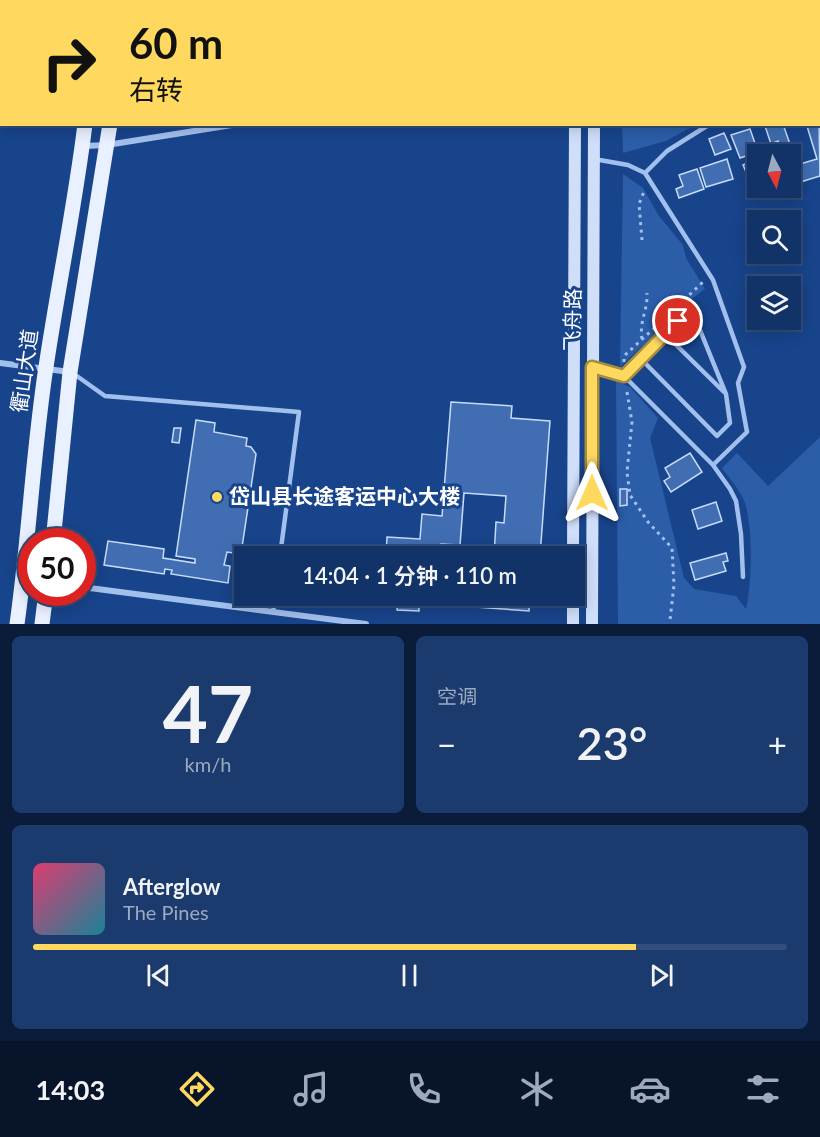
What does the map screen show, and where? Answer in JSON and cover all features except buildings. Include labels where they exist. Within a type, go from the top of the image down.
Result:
[{"type":"main road","name":"衢山大道","points":[[27,528],[45,368],[85,126]]},
{"type":"main road","points":[[54,528],[70,372],[110,126]]},
{"type":"main road","name":"飞舟路","points":[[573,546],[575,126]]},
{"type":"main road","name":"飞舟路","points":[[592,624],[594,126]]},
{"type":"main road","name":"衢山大道","points":[[17,624],[22,606]]},
{"type":"main road","points":[[42,624],[44,606]]},
{"type":"main road","points":[[573,606],[573,624]]},
{"type":"street","points":[[82,146],[107,146],[226,126]]},
{"type":"street","points":[[0,363],[70,372]]},
{"type":"street","points":[[96,589],[366,624]]},
{"type":"lane","points":[[645,173],[667,151],[707,126]]},
{"type":"lane","points":[[594,159],[628,165],[645,173],[713,280],[744,367],[738,383],[747,432],[713,465]]},
{"type":"lane","points":[[624,376],[640,359],[691,308],[726,394],[730,423],[717,436],[640,359]]},
{"type":"lane","points":[[665,334],[726,394]]},
{"type":"lane","points":[[592,367],[624,376],[713,465],[736,501],[741,534],[743,577]]},
{"type":"lane","points":[[70,372],[105,396],[299,412],[281,546]]},
{"type":"lane","points":[[273,612],[274,606]]},
{"type":"path","points":[[642,240],[639,204],[649,179]]},
{"type":"path","points":[[642,339],[640,327],[646,307],[647,293]]},
{"type":"path","points":[[624,376],[632,422],[627,472],[630,495],[648,522],[672,548],[674,585],[670,620]]},
{"type":"shaded area","points":[[622,126],[693,126],[666,141],[623,153]]},
{"type":"shaded area","points":[[623,174],[643,188],[659,216],[683,245],[686,258],[705,289],[690,300],[620,367]]},
{"type":"shaded area","points":[[616,381],[630,387],[658,418],[650,438],[684,578],[694,589],[736,596],[746,609],[751,556],[748,514],[741,494],[722,468],[737,453],[768,486],[820,437],[820,624],[618,624]]},
{"type":"place","name":"岱山县长途客运中心大楼","points":[[217,497]]},
{"type":"route","points":[[592,493],[592,367],[624,376],[678,321]]}]
